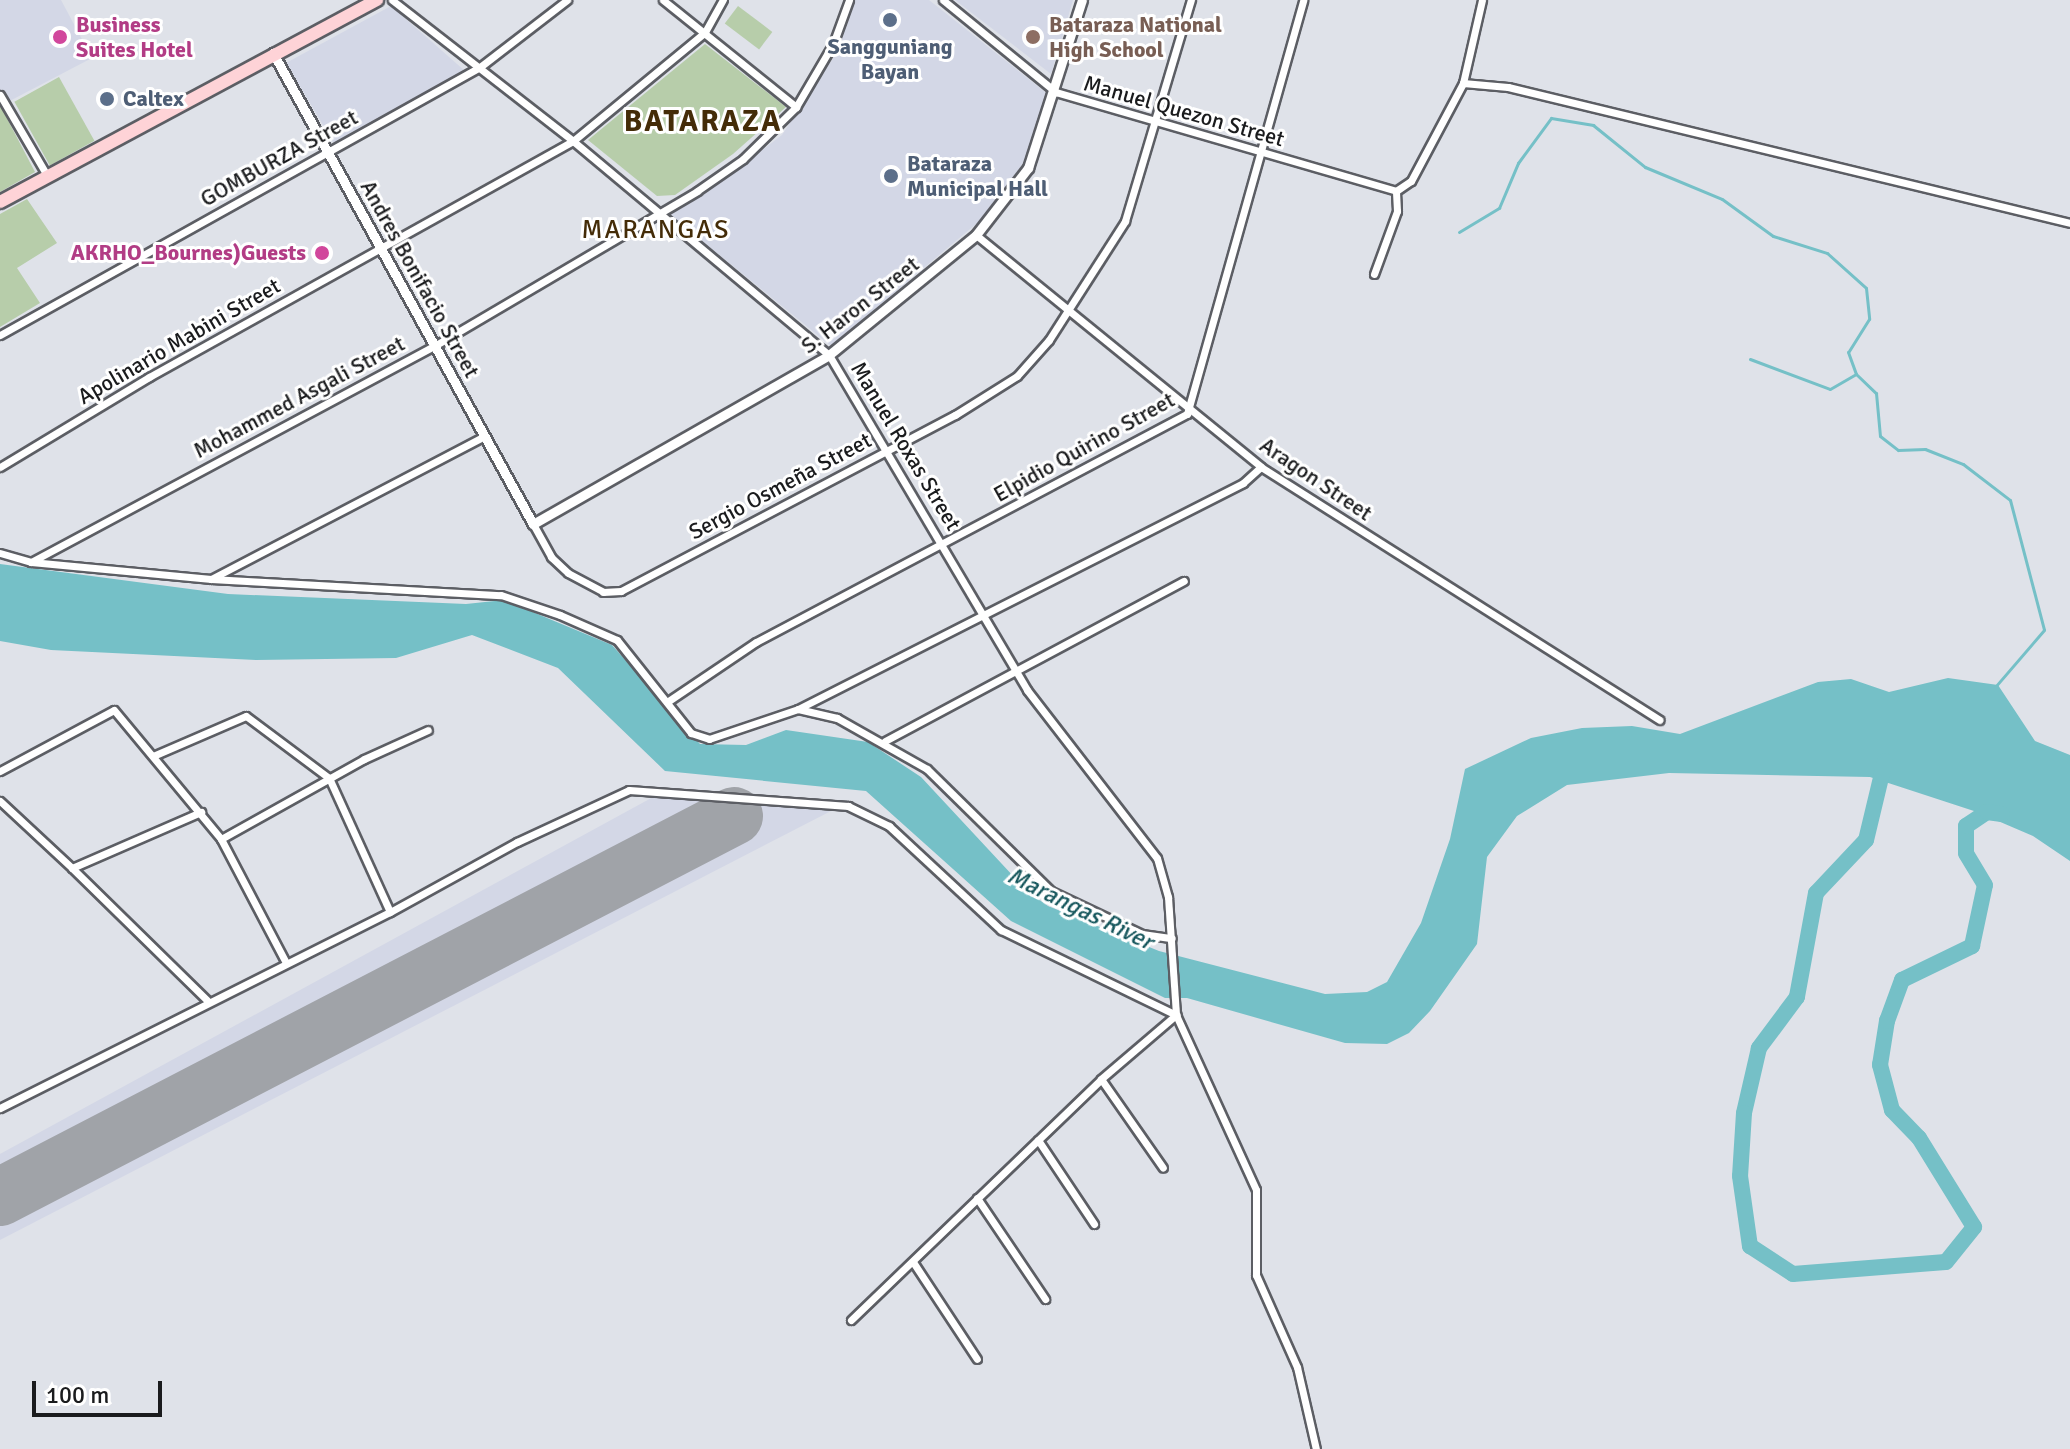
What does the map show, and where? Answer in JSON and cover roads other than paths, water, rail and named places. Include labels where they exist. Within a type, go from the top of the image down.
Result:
[{"type":"main road","points":[[0,202],[273,53],[377,0]]},
{"type":"street","name":"Manuel Roxas Street","points":[[392,0],[573,141],[829,355],[944,544],[1015,669],[1157,858],[1175,958],[1176,1015]]},
{"type":"street","name":"GOMBURZA Street","points":[[0,335],[480,67],[567,0]]},
{"type":"street","points":[[663,0],[796,107]]},
{"type":"street","name":"Apolinario Mabini Street","points":[[0,467],[573,141],[705,32],[723,0]]},
{"type":"street","name":"Mohammed Asgali Street","points":[[31,562],[436,345],[743,159],[796,107],[833,44],[849,0]]},
{"type":"street","name":"Manuel Quezon Street","points":[[943,0],[1056,92],[1396,191]]},
{"type":"street","name":"S. Haron Street","points":[[533,524],[829,355],[976,235],[1028,168],[1056,92],[1082,0]]},
{"type":"street","name":"Sergio Osmeña Street","points":[[533,524],[558,565],[609,592],[633,586],[1002,388],[1032,362],[1125,221],[1191,0]]},
{"type":"street","name":"Elpidio Quirino Street","points":[[667,702],[756,642],[1170,426],[1190,409],[1258,151],[1303,0]]},
{"type":"street","points":[[1374,274],[1397,211],[1396,191],[1411,181],[1463,83],[1482,0]]},
{"type":"street","name":"Andres Bonifacio Street","points":[[273,53],[533,524]]},
{"type":"street","points":[[1463,83],[1508,87],[2070,223]]},
{"type":"street","points":[[0,95],[48,177]]},
{"type":"street","name":"Aragon Street","points":[[976,235],[1261,467],[1659,720]]},
{"type":"street","points":[[211,579],[484,436]]},
{"type":"street","points":[[0,553],[31,562],[211,579],[501,595],[617,640],[691,733],[709,739],[798,709],[1243,483],[1261,467]]},
{"type":"street","points":[[885,741],[1184,581]]},
{"type":"street","points":[[798,709],[837,718],[885,741],[951,790],[1051,891],[1142,934],[1172,938]]},
{"type":"street","points":[[0,771],[114,710],[221,839],[285,961]]},
{"type":"street","points":[[153,756],[246,716],[329,778],[390,912]]},
{"type":"street","points":[[221,839],[329,778],[428,730]]},
{"type":"street","points":[[0,1108],[207,1000],[390,912],[517,842],[629,790],[848,806],[889,826],[1001,930],[1176,1015],[1256,1190],[1256,1275],[1294,1357],[1316,1449]]},
{"type":"street","points":[[0,801],[207,1000]]},
{"type":"street","points":[[72,868],[87,866],[201,812]]},
{"type":"street","points":[[851,1320],[1101,1079],[1176,1015]]},
{"type":"street","points":[[1101,1079],[1163,1168]]},
{"type":"street","points":[[1038,1140],[1094,1224]]},
{"type":"street","points":[[977,1198],[1045,1299]]},
{"type":"street","points":[[913,1262],[977,1359]]},
{"type":"water","points":[[0,564],[228,594],[466,604],[504,600],[612,645],[700,744],[746,745],[786,730],[868,742],[921,777],[1027,891],[1048,906],[1159,951],[1325,994],[1367,992],[1387,982],[1421,923],[1450,839],[1465,769],[1531,738],[1582,728],[1632,726],[1680,734],[1818,682],[1851,679],[1889,692],[1948,678],[1998,685],[2035,741],[2070,755],[2070,861],[2033,836],[1977,812],[1870,777],[1669,773],[1567,785],[1517,816],[1487,857],[1477,944],[1430,1011],[1409,1033],[1387,1044],[1345,1043],[1187,998],[1165,998],[1011,921],[866,791],[665,771],[558,668],[472,635],[396,658],[256,660],[51,650],[0,641]]},
{"type":"waterway","points":[[1459,232],[1499,208],[1518,163],[1551,118],[1593,125],[1645,167],[1722,199],[1773,236],[1827,253],[1866,288],[1869,319],[1848,352],[1856,374],[1876,393],[1880,436],[1898,450],[1925,449],[1963,464],[2010,500],[2044,630],[1995,687]]},
{"type":"waterway","points":[[1750,359],[1830,389],[1856,374]]},
{"type":"waterway","name":"Marangas River","points":[[1885,761],[1866,840],[1816,893],[1797,997],[1759,1048],[1744,1113],[1740,1176],[1750,1246],[1793,1274],[1946,1262],[1974,1227],[1919,1138],[1892,1110],[1880,1065],[1887,1021],[1902,980],[1972,946],[1985,885],[1966,853],[1966,826],[1987,812],[2002,814]]},
{"type":"place","name":"Sangguniang Bayan","points":[[890,20]]},
{"type":"place","name":"Business Suites Hotel","points":[[60,37]]},
{"type":"place","name":"Bataraza National High School","points":[[1033,37]]},
{"type":"place","name":"Caltex","points":[[107,99]]},
{"type":"place","name":"Bataraza Municipal Hall","points":[[891,176]]},
{"type":"place","name":"AKRHO_Bournes)Guests","points":[[322,253]]},
{"type":"district","name":"BATARAZA","points":[[703,122]]},
{"type":"district","name":"MARANGAS","points":[[656,231]]}]
